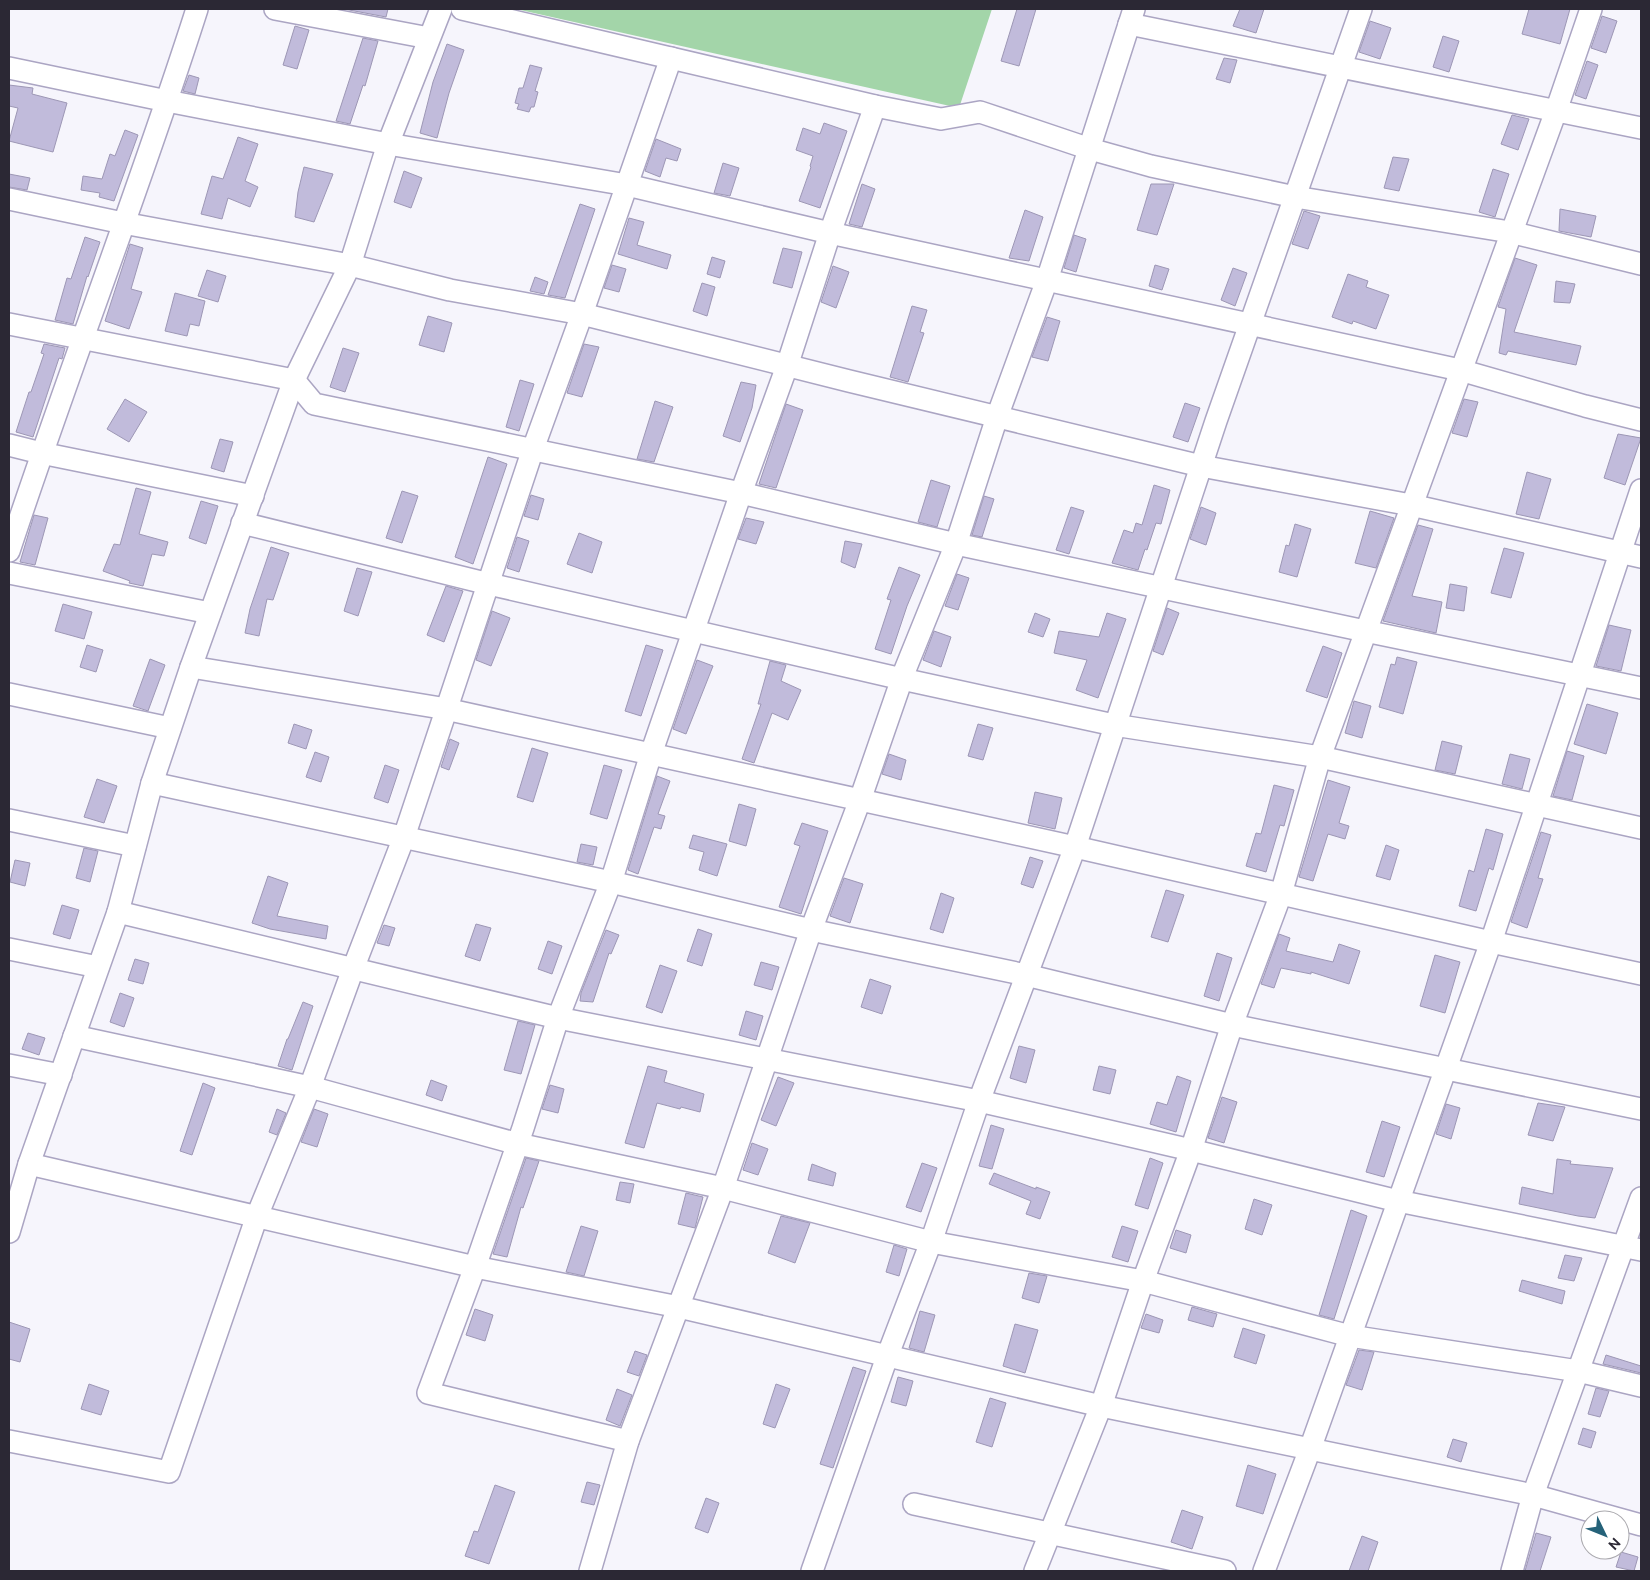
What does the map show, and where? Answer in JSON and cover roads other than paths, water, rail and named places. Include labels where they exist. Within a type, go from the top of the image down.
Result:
[{"type":"street","points":[[9,551],[41,453],[167,101],[197,9]]},
{"type":"street","points":[[275,9],[429,38]]},
{"type":"street","points":[[9,1232],[15,1191],[29,1164],[118,912],[152,783],[190,666],[294,380],[350,265],[388,144],[441,9]]},
{"type":"street","points":[[462,9],[875,106],[941,119],[980,112],[1090,149],[1151,166],[1295,197],[1510,232],[1641,264]]},
{"type":"street","points":[[812,1571],[887,1357],[932,1242],[979,1101],[1075,847],[1201,466],[1361,9]]},
{"type":"street","points":[[1035,1571],[1101,1406],[1143,1281],[1191,1150],[1232,1026],[1281,894],[1320,757],[1510,232],[1556,111],[1591,9]]},
{"type":"street","points":[[590,1571],[628,1441],[723,1188],[811,930],[860,800],[902,678],[956,544],[997,417],[1047,280],[1132,17],[1341,66],[1641,128]]},
{"type":"street","points":[[9,1441],[169,1472],[257,1216],[310,1087],[404,837],[448,710],[533,449],[671,58]]},
{"type":"street","points":[[9,68],[388,144],[627,185],[830,233],[1460,370],[1641,420]]},
{"type":"street","points":[[628,1441],[428,1393],[518,1144],[558,1018],[611,882],[651,754],[741,492],[787,366],[830,233],[875,106]]},
{"type":"street","points":[[9,199],[123,223],[350,265],[450,290],[582,314],[787,366],[1201,466],[1411,505],[1641,557]]},
{"type":"street","points":[[9,324],[294,380],[314,404],[741,492],[956,544],[1365,632],[1641,688]]},
{"type":"street","points":[[9,445],[253,496]]},
{"type":"street","points":[[1264,1571],[1310,1450],[1491,942],[1641,490]]},
{"type":"street","points":[[242,524],[489,584],[1114,725],[1320,757],[1641,828]]},
{"type":"street","points":[[9,573],[210,613]]},
{"type":"street","points":[[190,666],[448,710],[1075,847],[1491,942],[1641,974]]},
{"type":"street","points":[[9,694],[170,728]]},
{"type":"street","points":[[152,783],[611,882],[811,930],[1026,975],[1232,1026],[1641,1109]]},
{"type":"street","points":[[9,820],[135,846]]},
{"type":"street","points":[[118,912],[558,1018],[979,1101],[1191,1150],[1398,1201],[1632,1248]]},
{"type":"street","points":[[9,949],[98,967]]},
{"type":"street","points":[[74,1036],[310,1087],[518,1144],[723,1188],[932,1242],[1143,1281],[1350,1336],[1578,1371],[1641,1386]]},
{"type":"street","points":[[9,1065],[61,1074]]},
{"type":"street","points":[[29,1164],[475,1267],[679,1307],[1101,1406],[1533,1495],[1641,1525]]},
{"type":"street","points":[[1512,1571],[1533,1495],[1578,1371],[1632,1248],[1641,1198]]},
{"type":"street","points":[[914,1504],[1226,1571]]}]
